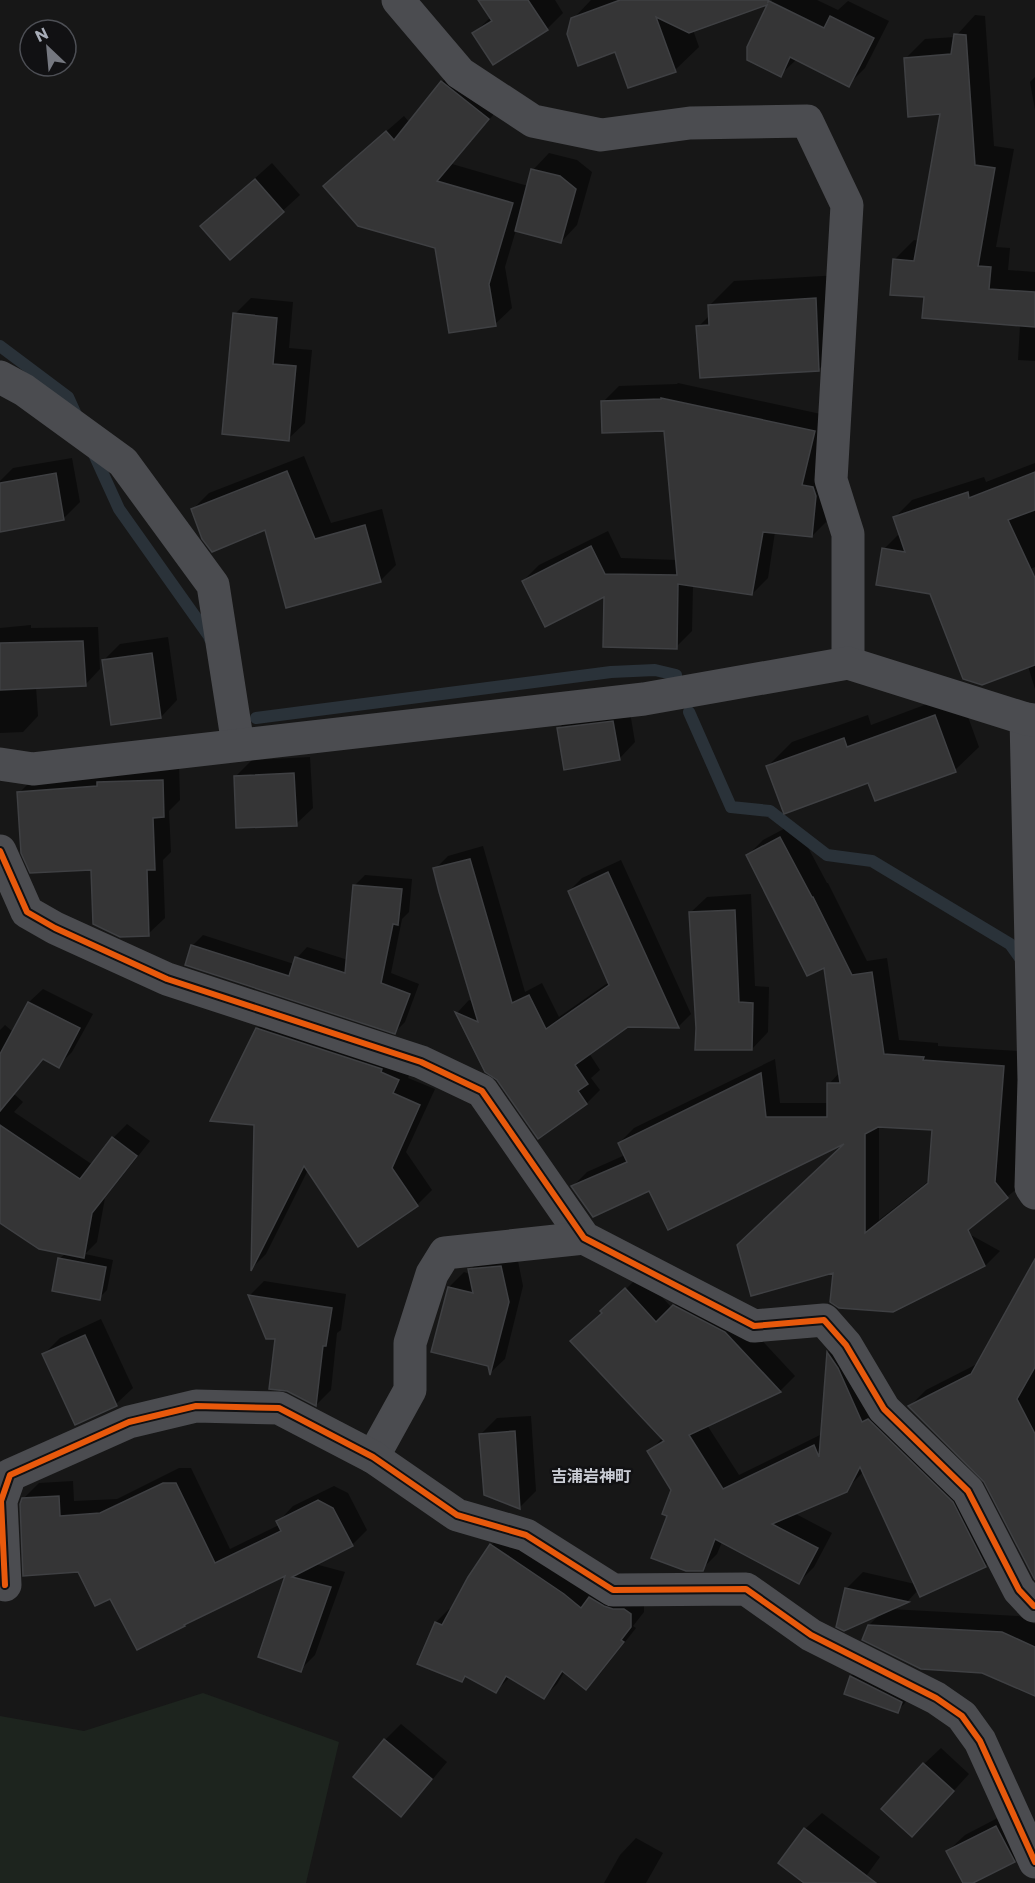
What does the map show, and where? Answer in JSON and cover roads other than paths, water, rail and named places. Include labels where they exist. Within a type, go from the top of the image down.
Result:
[{"type":"street","points":[[398,0],[460,73],[532,121],[601,135],[690,123],[807,121],[847,205],[831,480],[848,534],[848,663]]},
{"type":"street","points":[[0,377],[24,390],[123,462],[213,585],[238,745]]},
{"type":"street","points":[[0,764],[33,769],[644,699],[848,663],[1030,720],[1034,1080],[1031,1187],[1035,1193]]},
{"type":"street","points":[[0,851],[27,912],[55,928],[167,979],[421,1062],[482,1091],[584,1238],[754,1326],[824,1320],[846,1345],[884,1409],[968,1491],[1019,1590],[1035,1606]]},
{"type":"street","points":[[373,1457],[410,1390],[410,1343],[432,1274],[445,1253],[584,1238]]},
{"type":"street","points":[[5,1585],[2,1501],[10,1475],[129,1422],[196,1406],[279,1408],[373,1457],[457,1515],[526,1535],[613,1590],[746,1589],[811,1635],[936,1698],[962,1716],[980,1741],[1024,1814],[1035,1862]]},
{"type":"waterway","points":[[0,346],[68,397],[78,419]]},
{"type":"waterway","points":[[93,452],[119,509],[210,639]]},
{"type":"waterway","points":[[256,718],[611,672],[655,670],[676,675]]},
{"type":"waterway","points":[[689,712],[731,807],[770,811],[827,855],[872,861],[1010,944],[1020,958]]},
{"type":"district","name":"吉浦岩神町","points":[[591,1475]]}]
